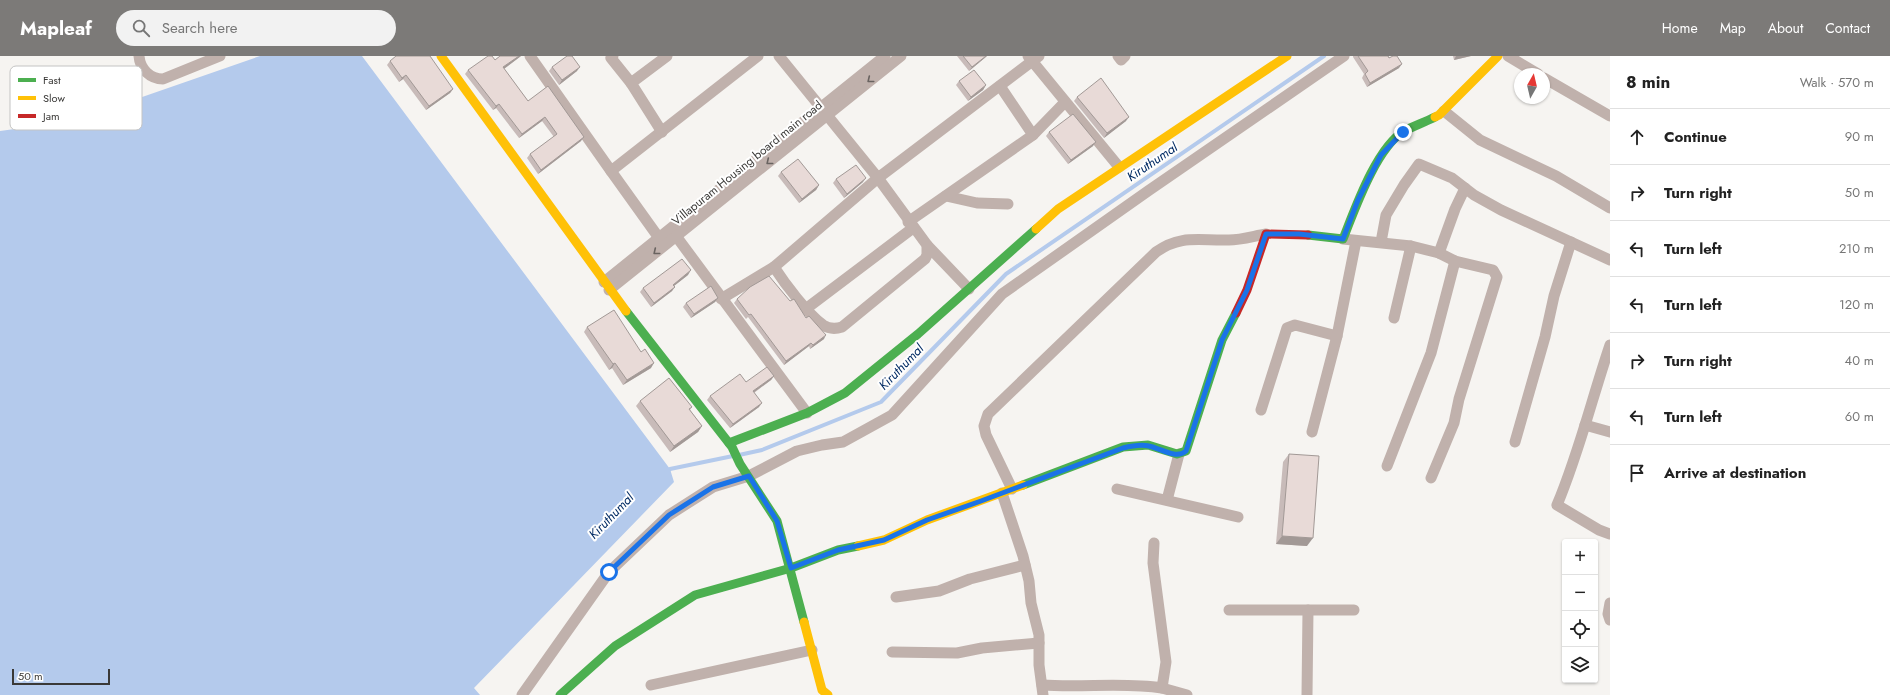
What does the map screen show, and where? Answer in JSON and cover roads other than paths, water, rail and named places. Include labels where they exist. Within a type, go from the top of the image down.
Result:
[{"type":"street","points":[[140,58],[145,72],[152,77],[163,79],[220,56]]},
{"type":"street","points":[[442,56],[606,286],[731,445],[740,464],[777,521],[791,568],[822,690],[828,695]]},
{"type":"street","points":[[530,56],[659,238],[676,236],[721,299],[807,413]]},
{"type":"street","points":[[631,83],[667,56]]},
{"type":"street","points":[[611,171],[758,56]]},
{"type":"street","points":[[779,56],[878,178],[910,225],[969,289]]},
{"type":"street","name":"Villapuram Housing board main road","points":[[606,286],[676,236],[823,112],[885,56]]},
{"type":"street","name":"Villapuram Housing board main road","points":[[606,286],[659,238],[823,112],[901,56]]},
{"type":"street","points":[[1118,56],[1121,60],[1125,56]]},
{"type":"street","points":[[522,695],[609,572],[669,515],[713,487],[749,476],[797,451],[822,444],[843,442],[892,415],[1002,294],[1344,56]]},
{"type":"street","points":[[1343,239],[1358,200],[1381,155],[1403,132],[1439,115],[1498,56]]},
{"type":"street","points":[[1508,56],[1528,68]]},
{"type":"street","points":[[611,57],[631,83],[662,132]]},
{"type":"street","points":[[721,299],[774,267],[878,178],[1000,86],[1033,58],[1065,102],[1119,167]]},
{"type":"street","points":[[731,445],[807,413],[845,393],[918,334],[1058,209],[1280,58]]},
{"type":"street","points":[[1550,81],[1610,116]]},
{"type":"street","points":[[1000,86],[1033,135]]},
{"type":"street","points":[[807,308],[946,196],[1033,135],[1065,102]]},
{"type":"street","points":[[1444,110],[1480,140],[1556,176],[1610,208]]},
{"type":"street","points":[[1381,242],[1386,215],[1419,164],[1452,178],[1465,188],[1501,210],[1610,260]]},
{"type":"street","points":[[1439,253],[1455,209],[1465,188]]},
{"type":"street","points":[[946,196],[977,203],[1008,204]]},
{"type":"street","points":[[560,695],[615,646],[695,595],[791,568],[838,550],[884,540],[927,520],[1129,446],[1148,445],[1179,454],[1186,451],[1222,340],[1247,290],[1266,234]]},
{"type":"street","points":[[1012,489],[986,435],[984,426],[988,414],[1156,252],[1168,244],[1188,239],[1231,240],[1266,234],[1299,234],[1411,246],[1439,253],[1456,261],[1493,270],[1497,277],[1453,426],[1431,478]]},
{"type":"street","points":[[1312,432],[1337,336],[1356,241]]},
{"type":"street","points":[[1515,442],[1545,337],[1554,296],[1571,242]]},
{"type":"street","points":[[774,267],[783,280],[824,326],[836,329],[842,327],[925,259],[927,255],[927,245]]},
{"type":"street","points":[[1394,318],[1411,246]]},
{"type":"street","points":[[1387,466],[1431,353],[1456,261]]},
{"type":"street","points":[[1261,410],[1287,328],[1295,325],[1337,336]]},
{"type":"street","points":[[1610,345],[1570,476],[1557,505],[1599,530],[1610,534]]},
{"type":"street","points":[[1585,425],[1610,432]]},
{"type":"street","points":[[1167,500],[1179,454]]},
{"type":"street","points":[[1117,489],[1238,517]]},
{"type":"street","points":[[1002,493],[1025,565],[1031,603],[1039,635],[1039,665],[1043,690],[1073,687],[1148,686],[1187,695]]},
{"type":"street","points":[[1154,543],[1153,563],[1166,662],[1162,688]]},
{"type":"street","points":[[896,597],[939,591],[970,579],[1025,565]]},
{"type":"street","points":[[1610,603],[1608,614],[1610,620]]},
{"type":"street","points":[[1229,610],[1354,610]]},
{"type":"street","points":[[1307,695],[1308,610]]},
{"type":"street","points":[[892,652],[957,654],[982,648],[1039,643]]},
{"type":"street","points":[[651,685],[812,650]]},
{"type":"water","points":[[260,56],[362,56],[670,469],[674,482],[474,688],[480,695],[0,695],[0,131],[10,130],[142,130],[142,97]]},
{"type":"waterway","name":"Kiruthumal","points":[[739,455],[762,450],[881,402],[1006,274],[1324,56]]},
{"type":"waterway","name":"Kiruthumal","points":[[666,473],[670,469],[733,456]]}]
